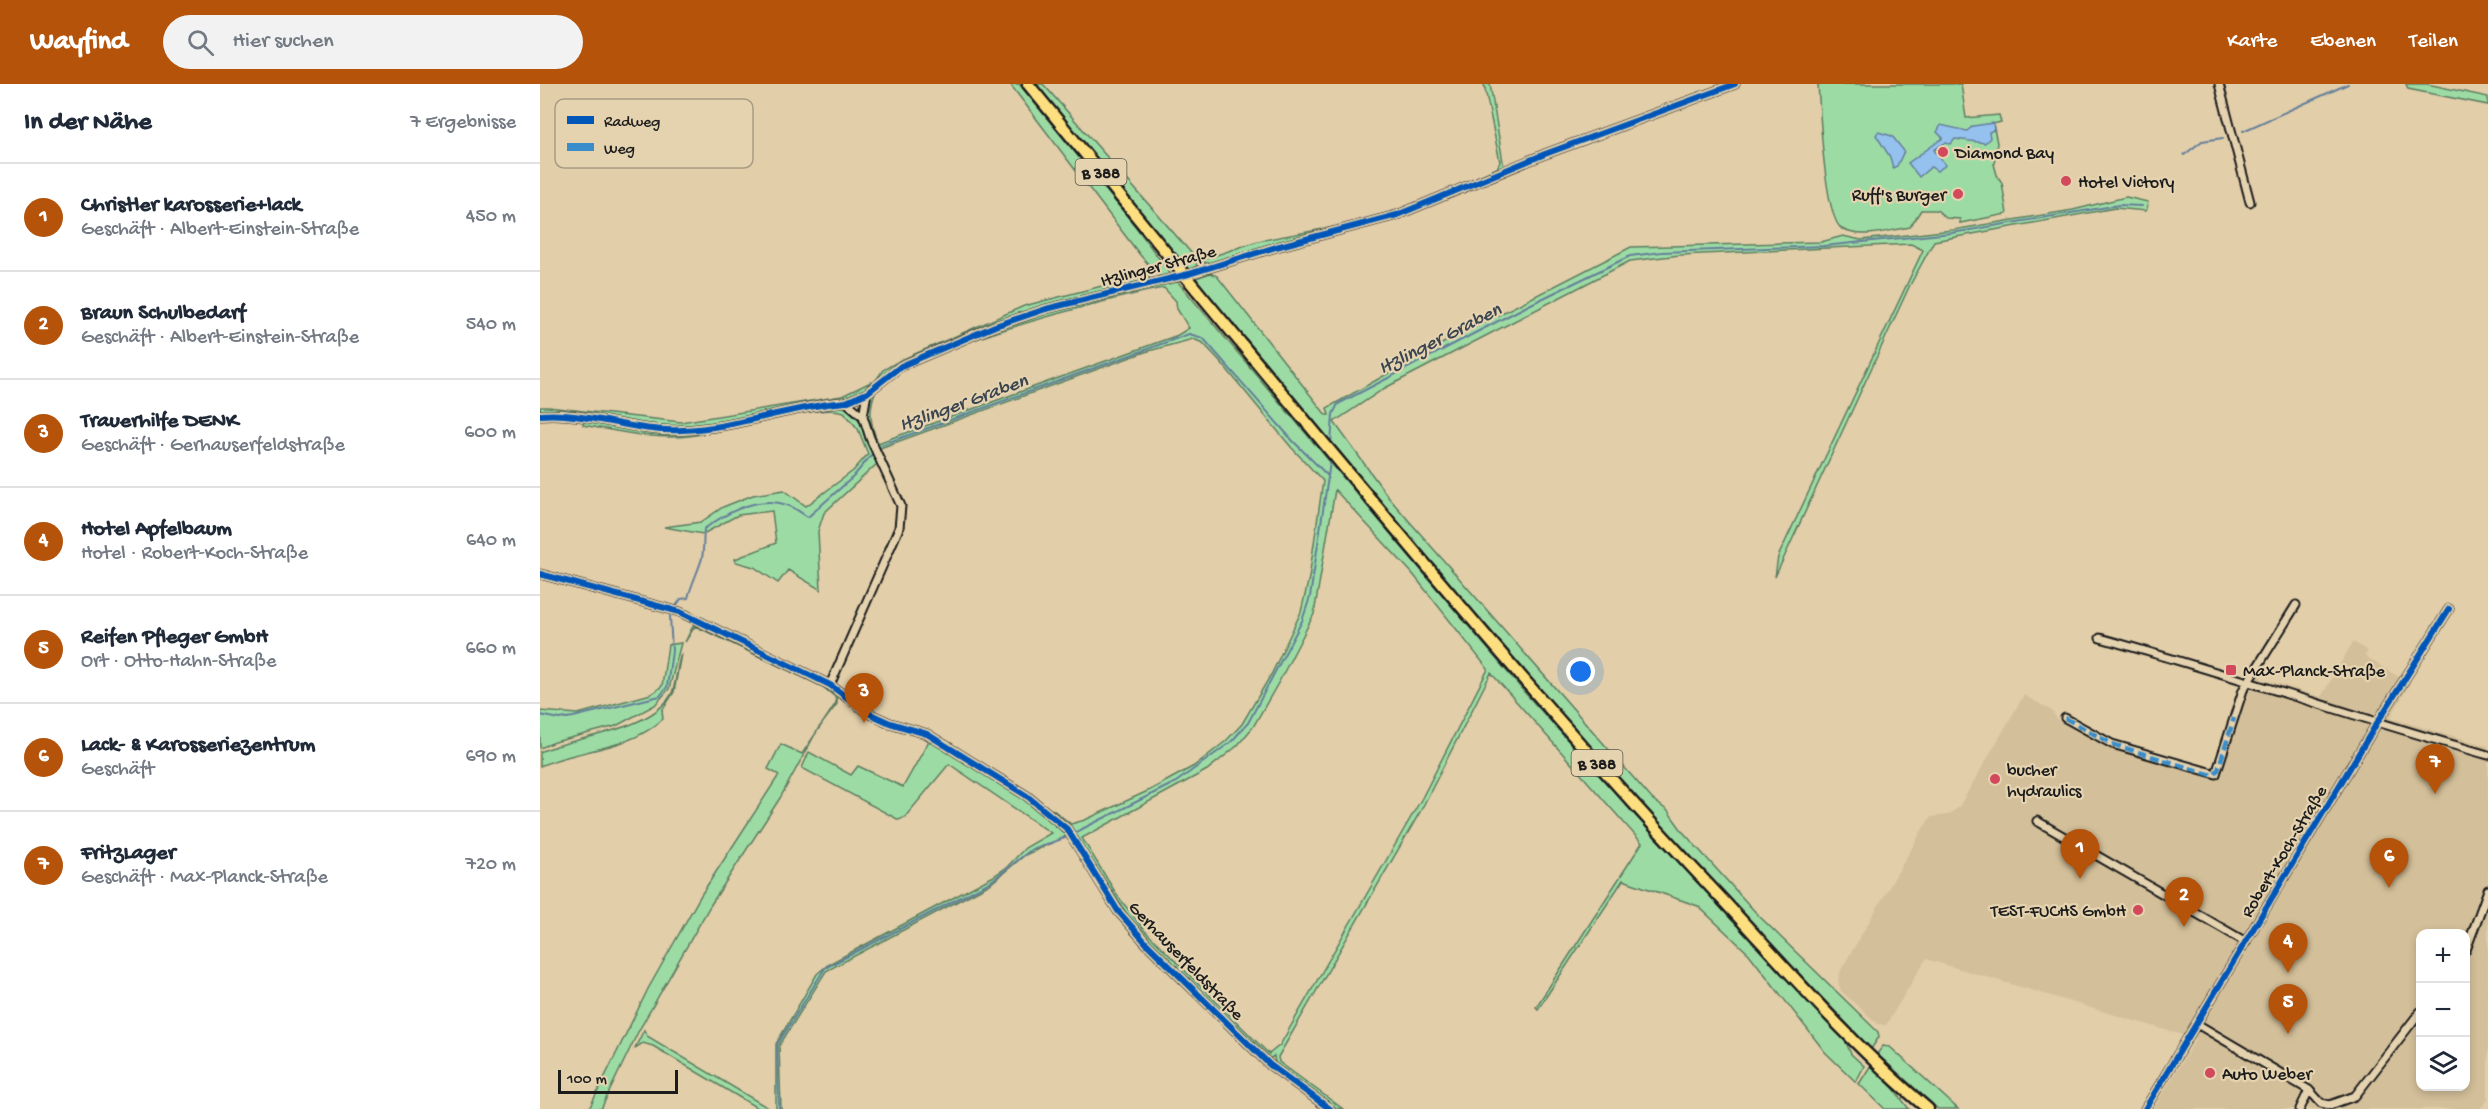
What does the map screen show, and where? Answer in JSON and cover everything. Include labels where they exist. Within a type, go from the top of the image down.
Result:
[{"type":"main road","name":"B 388","points":[[1028,84],[1354,481],[1587,753],[1862,1047],[1904,1089],[1928,1109]]},
{"type":"main road","name":"B 388","points":[[1904,1089],[1920,1109]]},
{"type":"street","name":"Itzlinger Straße","points":[[540,415],[641,428],[684,430],[846,402],[867,393],[901,366],[932,351],[1004,323],[1054,307],[1189,274],[1266,250],[1398,215],[1545,154],[1735,84]]},
{"type":"street","points":[[2218,84],[2250,202]]},
{"type":"street","points":[[830,685],[899,528],[901,506],[870,438],[863,417],[867,393]]},
{"type":"street","points":[[846,402],[863,417]]},
{"type":"street","name":"Gerhauserfeldstraße","points":[[540,574],[680,612],[830,685],[868,713],[890,723],[927,734],[1052,815],[1071,835],[1118,911],[1146,944],[1270,1065],[1330,1109]]},
{"type":"street","points":[[2066,718],[2112,744],[2212,775],[2218,770],[2243,690],[2296,605]]},
{"type":"street","name":"Robert-Koch-Straße","points":[[2145,1109],[2377,723],[2449,609]]},
{"type":"street","points":[[2100,638],[2488,755]]},
{"type":"street","points":[[2037,821],[2246,942]]},
{"type":"street","points":[[2470,939],[2488,890]]},
{"type":"street","points":[[2197,1024],[2309,1090],[2321,1103],[2330,1105],[2355,1096],[2416,1018]]},
{"type":"street","points":[[2300,1109],[2309,1090]]},
{"type":"shaded area","points":[[2353,642],[2368,651],[2365,656],[2369,659],[2410,684],[2390,718],[2488,746],[2488,1100],[2480,1109],[2153,1109],[2196,1039],[1926,959],[1886,1025],[1878,1024],[1841,991],[1838,981],[1841,970],[1924,827],[1931,817],[1948,815],[1959,807],[2024,695],[2052,711],[2057,719],[2109,747],[2220,779],[2250,684],[2261,674],[2262,679],[2321,697]]},
{"type":"green space","points":[[1010,84],[1019,84],[1136,227],[1171,275],[1160,277],[1140,255]]},
{"type":"green space","points":[[1033,84],[1043,84],[1193,255],[1197,266],[1189,270],[1180,258],[1177,259]]},
{"type":"green space","points":[[1484,84],[1490,84],[1504,168],[1410,208],[1209,265],[1202,260],[1258,241],[1351,224],[1411,206],[1497,168],[1500,162]]},
{"type":"green space","points":[[1818,84],[1961,84],[1966,118],[1999,115],[2001,122],[1993,124],[1997,143],[1994,164],[2002,183],[2007,214],[1960,223],[1960,219],[1946,218],[1937,210],[1921,210],[1910,227],[1867,234],[1842,229],[1836,221],[1827,185]]},
{"type":"green space","points":[[2406,84],[2427,84],[2488,97],[2488,105],[2408,89]]},
{"type":"green space","points":[[2126,197],[2148,202],[2146,211],[2115,208],[1934,241],[1909,287],[1775,577],[1778,557],[1923,250],[1911,244],[1680,255],[1630,261],[1385,388],[1334,422],[1389,498],[1652,799],[1668,811],[1683,832],[1759,916],[1878,1032],[1879,1037],[1871,1049],[1652,819],[1443,580],[1196,278],[1210,273],[1217,276],[1326,415],[1329,415],[1327,408],[1426,352],[1631,247],[1821,242],[1843,236],[1861,240],[1953,230],[2073,210]]},
{"type":"green space","points":[[1149,274],[1149,278],[1142,283],[1003,319],[934,345],[1024,306]]},
{"type":"green space","points":[[1178,282],[1525,693],[1656,838],[1844,1038],[1851,1054],[1864,1066],[1856,1082],[1825,1052],[1749,954],[1698,906],[1623,880],[1538,1009],[1536,1007],[1642,843],[1491,673],[1420,812],[1278,1057],[1279,1062],[1343,1109],[1327,1104],[1308,1091],[1275,1063],[1274,1056],[1269,1059],[1134,925],[1075,835],[1052,809],[1071,824],[1085,820],[1150,790],[1194,766],[1226,741],[1242,724],[1272,673],[1301,612],[1309,578],[1323,481],[1291,447],[1220,361],[1203,343],[1193,339],[1145,352],[880,448],[895,482],[874,444],[866,412],[868,402],[875,393],[871,416],[878,443],[1178,335],[1189,328],[1177,309],[1176,301],[1164,288],[1010,328],[963,344],[906,368],[915,362],[959,343],[1008,325],[1150,287]],"holes":[[[1335,490],[1412,573],[1488,669],[1422,798],[1280,1045],[1269,1054],[1144,930],[1117,895],[1082,838],[1207,770],[1237,746],[1253,727],[1314,614]]]},
{"type":"green space","points":[[933,346],[903,362],[876,380],[883,370]]},
{"type":"green space","points":[[871,382],[864,390],[839,400],[708,425],[669,428],[540,413],[540,407],[548,407],[681,422],[842,396]]},
{"type":"green space","points":[[843,405],[860,421],[879,462],[824,513],[818,531],[821,590],[788,570],[778,583],[754,567],[736,562],[735,559],[776,543],[772,511],[738,515],[703,534],[664,527],[701,522],[723,507],[753,495],[784,490],[806,506],[853,471],[868,454],[858,429],[844,412],[813,411],[676,437],[636,434],[583,425],[584,421],[668,433]]},
{"type":"green space","points":[[694,624],[819,683],[837,695],[837,704],[823,722],[836,703],[835,697],[823,687],[695,626],[685,642]]},
{"type":"green space","points":[[681,643],[669,689],[655,705],[616,726],[540,748],[540,711],[578,714],[651,694],[662,686],[668,645]]},
{"type":"green space","points":[[681,654],[674,692],[662,711],[663,719],[635,737],[620,743],[540,766],[540,752],[629,725],[660,707],[673,690]]},
{"type":"green space","points":[[815,735],[780,798],[710,906],[638,1032],[601,1109],[589,1109],[648,989],[701,895],[779,775],[768,769],[781,744],[802,754]]},
{"type":"green space","points":[[930,739],[1036,806],[1067,836],[1025,855],[990,884],[826,971],[779,1046],[781,1109],[776,1109],[776,1044],[817,974],[829,964],[992,877],[1007,867],[1025,848],[1051,833],[949,764],[905,817],[899,820],[802,768],[809,752],[851,775],[858,766],[903,787]]},
{"type":"green space","points":[[644,1030],[647,1036],[770,1109],[759,1109],[653,1046],[643,1043],[635,1048]]},
{"type":"green space","points":[[1883,1046],[1890,1047],[1958,1109],[1938,1109],[1877,1054]]},
{"type":"green space","points":[[1871,1065],[1909,1109],[1885,1109],[1859,1084]]},
{"type":"water","points":[[1993,123],[1994,130],[1989,132],[1990,138],[1985,143],[1955,139],[1951,144],[1945,143],[1934,150],[1946,165],[1937,171],[1931,167],[1919,177],[1908,163],[1943,138],[1937,132],[1941,125],[1967,131],[1973,126]]},
{"type":"water","points":[[1878,132],[1892,136],[1904,151],[1897,166],[1893,168],[1890,157],[1876,135]]},
{"type":"waterway","name":"Itzlinger Graben","points":[[2243,131],[2348,84]]},
{"type":"waterway","name":"Itzlinger Graben","points":[[2184,155],[2202,141],[2223,138]]},
{"type":"waterway","name":"Itzlinger Graben","points":[[1331,445],[1333,414],[1338,404],[1529,305],[1630,256],[1662,252],[1823,246],[1952,233],[2119,205],[2142,206]]},
{"type":"waterway","name":"Itzlinger Graben","points":[[881,445],[1189,334],[1203,338],[1293,441],[1328,476],[1331,456]]},
{"type":"waterway","name":"Itzlinger Graben","points":[[676,606],[681,599],[688,598],[702,558],[704,529],[743,507],[765,502],[787,505],[808,517],[853,477],[872,454]]},
{"type":"waterway","points":[[1076,832],[1176,782],[1231,742],[1248,723],[1302,621],[1310,597],[1328,477]]},
{"type":"waterway","name":"Itzlinger Graben","points":[[540,715],[560,719],[573,717],[660,696],[667,687],[672,651],[670,616]]},
{"type":"waterway","points":[[779,1109],[777,1045],[825,968],[990,882],[1032,849],[1065,838]]},
{"type":"marked path","points":[[2065,718],[2112,744],[2212,775],[2218,770],[2234,718]]},
{"type":"cycle path","points":[[540,415],[576,416],[646,428],[682,430],[723,425],[825,404],[846,402],[867,393],[901,366],[995,326],[1046,309],[1189,274],[1276,247],[1397,215],[1545,154],[1735,84]]},
{"type":"cycle path","points":[[540,574],[680,612],[830,685],[868,713],[890,723],[927,734],[1027,796],[1067,829],[1118,911],[1147,944],[1270,1065],[1330,1109]]},
{"type":"cycle path","points":[[2145,1109],[2377,723],[2449,609]]},
{"type":"place","name":"Diamond Bay","points":[[1943,152]]},
{"type":"place","name":"Hotel Victory","points":[[2066,181]]},
{"type":"place","name":"Ruff's Burger","points":[[1958,194]]},
{"type":"place","name":"Max-Planck-Straße","points":[[2231,670]]},
{"type":"place","name":"Trauerhilfe DENK","points":[[864,723]]},
{"type":"place","name":"bucher hydraulics","points":[[1995,779]]},
{"type":"place","name":"FritzLager","points":[[2435,794]]},
{"type":"place","name":"Christler karosserie+lack","points":[[2080,879]]},
{"type":"place","name":"Lack- & Karosseriezentrum","points":[[2389,888]]},
{"type":"place","name":"TEST-FUCHS GmbH","points":[[2138,910]]},
{"type":"place","name":"Braun Schulbedarf","points":[[2184,927]]},
{"type":"place","name":"Hotel Apfelbaum","points":[[2288,973]]},
{"type":"place","name":"Reifen Pfleger GmbH","points":[[2288,1034]]},
{"type":"place","name":"Auto Weber","points":[[2210,1073]]}]
